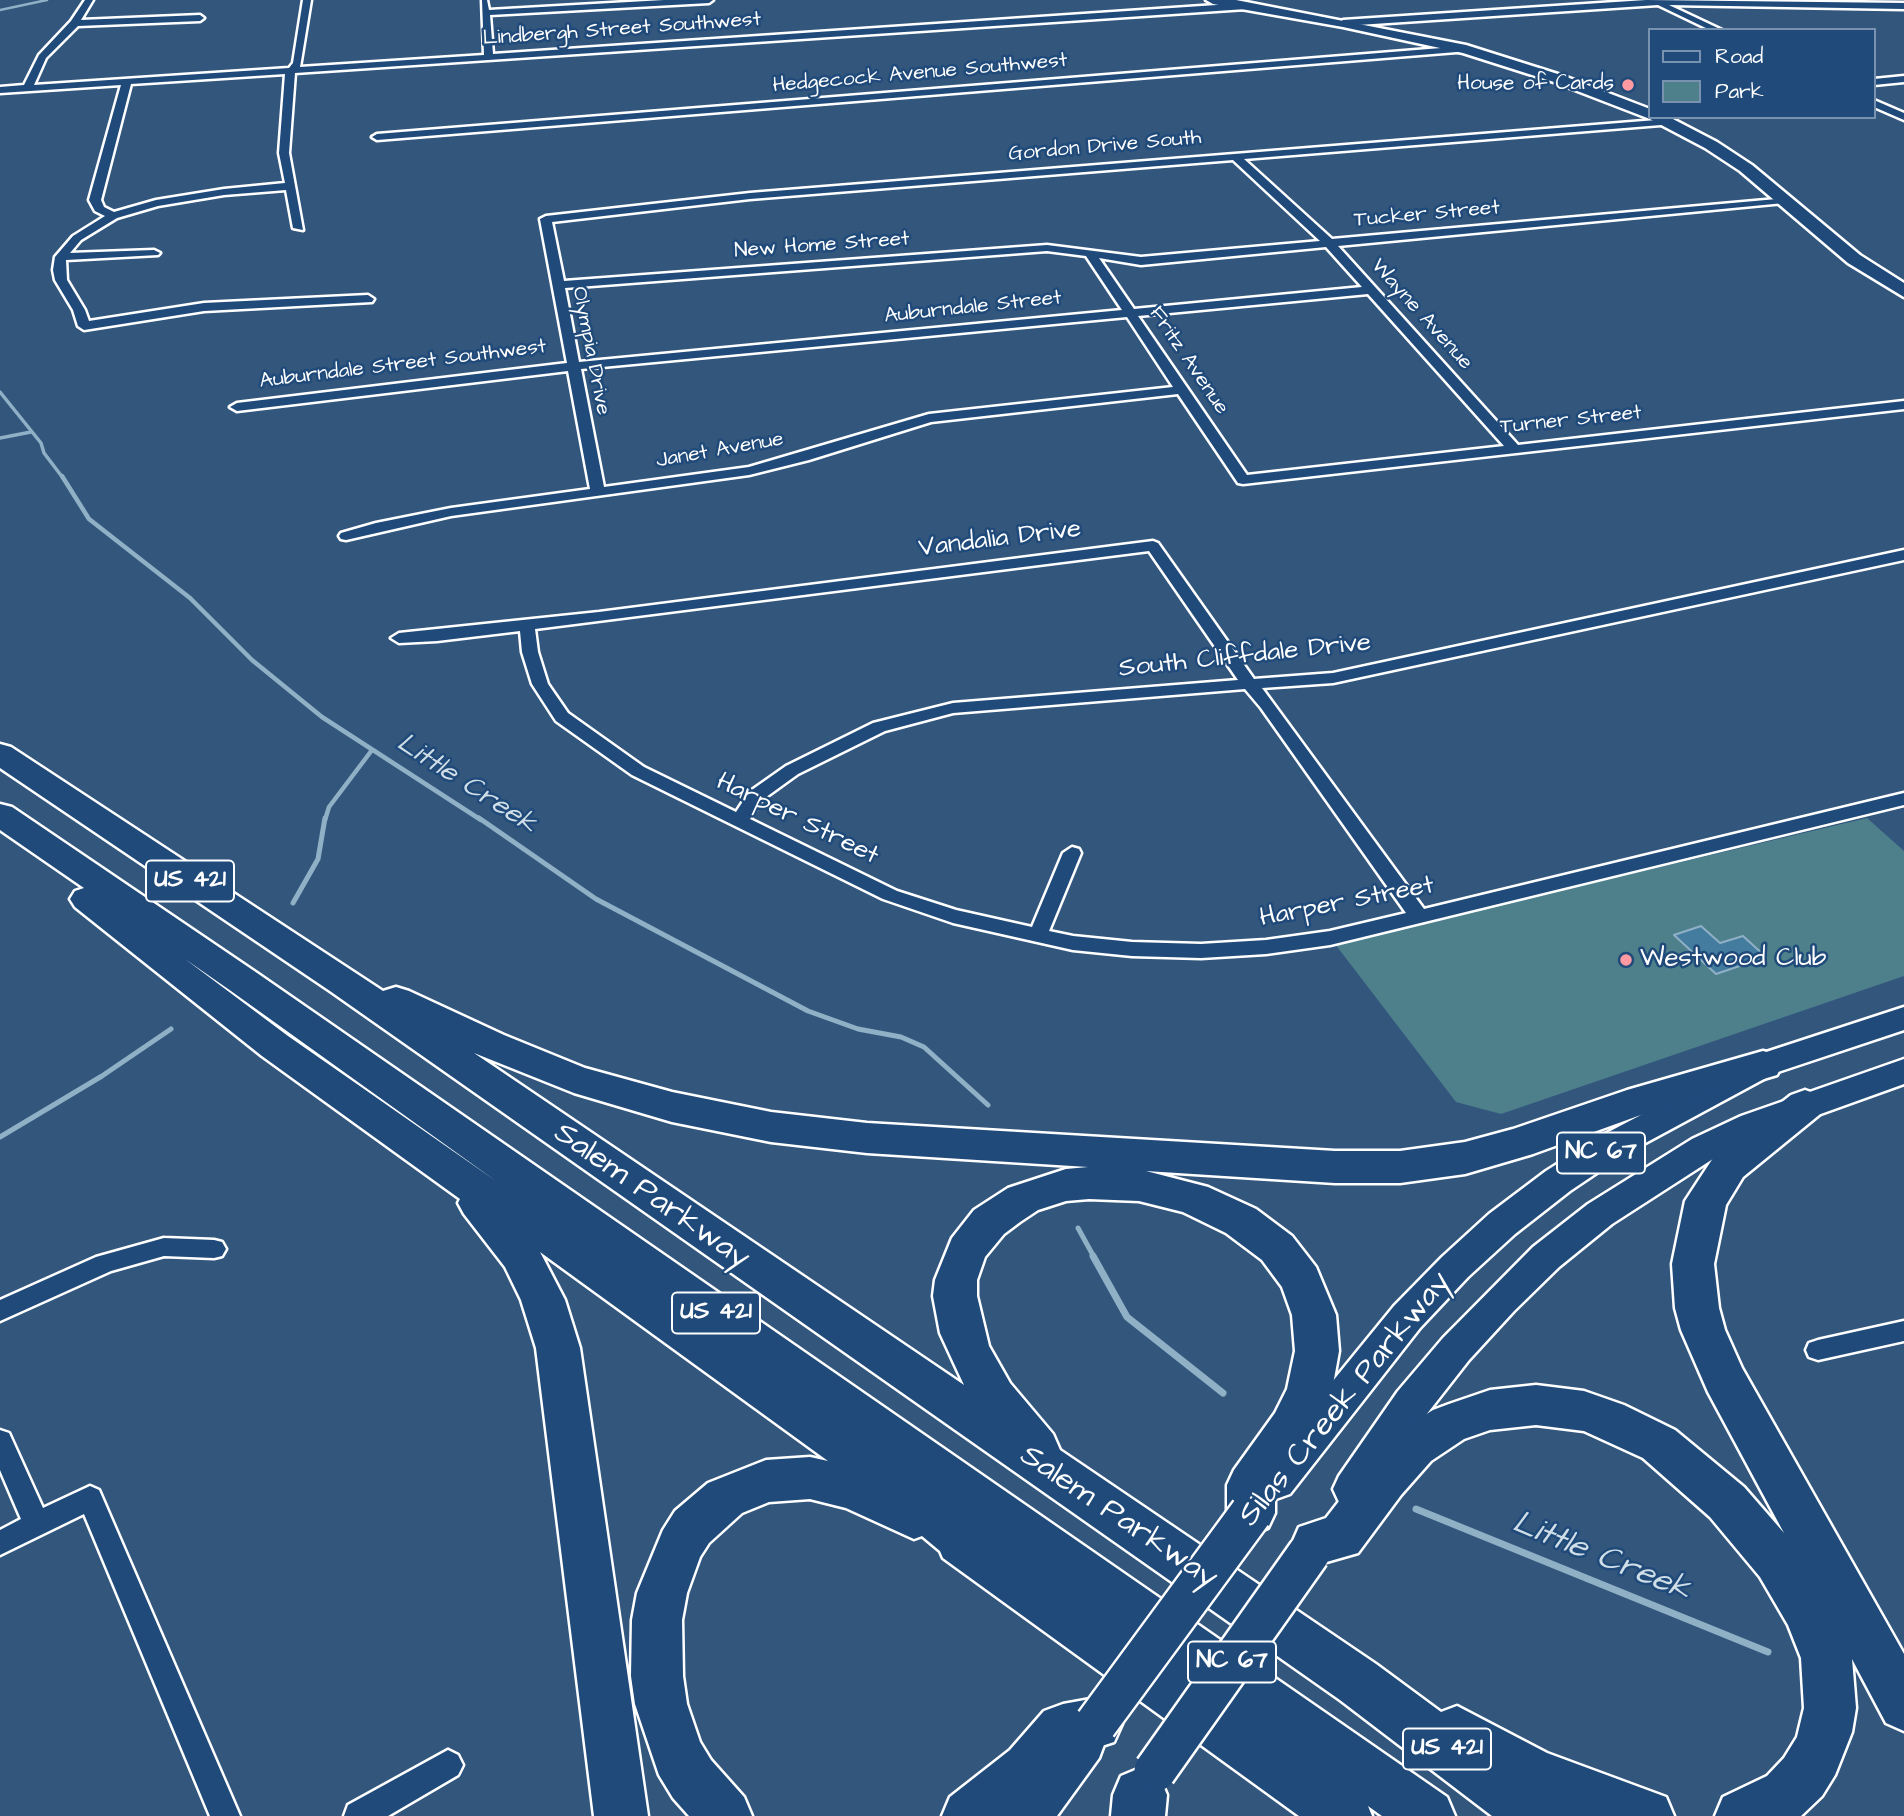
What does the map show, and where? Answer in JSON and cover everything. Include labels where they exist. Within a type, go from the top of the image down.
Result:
[{"type":"highway","name":"Salem Parkway","points":[[0,754],[342,982],[1358,1682],[1536,1816]]},
{"type":"highway","name":"Salem Parkway","points":[[0,814],[290,1014],[1428,1816]]},
{"type":"highway","points":[[0,831],[190,982],[453,1174],[545,1233],[896,1483],[980,1555]]},
{"type":"highway","points":[[342,982],[400,1001],[491,1045],[574,1079],[722,1118],[820,1134],[867,1138],[1335,1167],[1401,1167],[1465,1158],[1519,1143],[1627,1105],[1763,1065]]},
{"type":"highway","points":[[1805,1105],[1729,1166],[1706,1201],[1695,1242],[1693,1264],[1697,1308],[1703,1330],[1724,1378],[1904,1705]]},
{"type":"highway","points":[[453,1174],[491,1216],[521,1256],[543,1300],[558,1348],[621,1816]]},
{"type":"highway","points":[[1052,1473],[1027,1435],[994,1397],[969,1352],[962,1333],[956,1296],[961,1264],[967,1250],[989,1223],[1023,1199],[1044,1191],[1089,1183],[1139,1185],[1217,1208],[1261,1234],[1277,1248],[1301,1279],[1314,1315],[1317,1351],[1309,1390],[1291,1427],[1251,1485],[1251,1513]]},
{"type":"highway","points":[[1313,1548],[1341,1536],[1384,1480],[1415,1446],[1449,1424],[1490,1410],[1536,1405],[1572,1409],[1608,1419],[1658,1444],[1718,1494],[1769,1551],[1809,1613],[1826,1658],[1830,1708],[1826,1732],[1816,1756],[1803,1777],[1786,1795],[1742,1816]]},
{"type":"highway","points":[[725,1816],[692,1779],[678,1756],[661,1704],[657,1676],[657,1620],[662,1594],[680,1546],[692,1527],[708,1511],[725,1498],[766,1481],[810,1478],[832,1482],[863,1493],[949,1535],[1345,1816]]},
{"type":"highway","points":[[1358,1682],[1409,1698],[1462,1736],[1528,1772],[1574,1792],[1647,1816]]},
{"type":"highway","points":[[969,1816],[1029,1769],[1063,1730],[1096,1724]]},
{"type":"highway","points":[[1284,1773],[1300,1799],[1317,1816]]},
{"type":"main road","points":[[1213,0],[1343,23],[1466,49],[1559,79],[1648,113]]},
{"type":"main road","points":[[1660,119],[1746,168],[1854,259],[1904,291]]},
{"type":"main road","name":"Silas Creek Parkway","points":[[1029,1816],[1251,1513],[1408,1317],[1455,1267],[1503,1224],[1558,1181],[1613,1145],[1763,1065],[1904,1018]]},
{"type":"main road","name":"Silas Creek Parkway","points":[[1140,1800],[1412,1403],[1465,1339],[1546,1257],[1600,1214],[1704,1148],[1805,1105],[1904,1071]]},
{"type":"street","points":[[28,88],[42,57],[75,23],[89,0]]},
{"type":"street","points":[[299,228],[284,153],[290,72],[298,64],[307,0]]},
{"type":"street","points":[[484,0],[489,57]]},
{"type":"street","points":[[485,13],[709,0]]},
{"type":"street","points":[[1654,1],[1714,28]]},
{"type":"street","points":[[1343,23],[1654,1],[1904,6]]},
{"type":"street","name":"Lindbergh Street Southwest","points":[[0,90],[1246,6]]},
{"type":"street","points":[[75,23],[200,18]]},
{"type":"street","name":"Hedgecock Avenue Southwest","points":[[377,136],[1466,49]]},
{"type":"street","points":[[1876,82],[1904,79]]},
{"type":"street","points":[[114,216],[99,209],[95,200],[126,82]]},
{"type":"street","points":[[1876,104],[1904,117]]},
{"type":"street","name":"Gordon Drive South","points":[[546,219],[750,196],[1648,117]]},
{"type":"street","name":"Wayne Avenue","points":[[1233,155],[1330,244],[1374,290],[1513,449]]},
{"type":"street","points":[[291,186],[178,199],[114,216],[77,238],[61,257],[59,270],[61,280],[79,310],[84,326],[204,307],[368,299]]},
{"type":"street","name":"Tucker Street","points":[[1090,252],[1141,261],[1784,200]]},
{"type":"street","name":"Olympia Drive","points":[[546,219],[597,490]]},
{"type":"street","name":"New Home Street","points":[[557,285],[1047,248],[1090,252]]},
{"type":"street","points":[[1090,252],[1098,265],[1141,261]]},
{"type":"street","points":[[61,257],[154,253]]},
{"type":"street","name":"Fritz Avenue","points":[[1098,265],[1243,480]]},
{"type":"street","name":"Auburndale Street","points":[[575,366],[1374,290]]},
{"type":"street","name":"Auburndale Street Southwest","points":[[237,407],[575,366]]},
{"type":"street","name":"Janet Avenue","points":[[346,536],[451,512],[749,471],[929,418],[1181,390]]},
{"type":"street","name":"Turner Street","points":[[1243,480],[1904,405]]},
{"type":"street","name":"Vandalia Drive","points":[[399,638],[527,625],[1153,546],[1420,918]]},
{"type":"street","name":"South Cliffdale Drive","points":[[740,821],[755,796],[792,771],[878,727],[953,708],[1333,678],[1904,555]]},
{"type":"street","name":"Harper Street","points":[[527,625],[530,652],[540,684],[562,717],[638,771],[832,869],[890,895],[953,916],[1073,943],[1132,949],[1201,951],[1266,947],[1330,938],[1904,799]]},
{"type":"street","points":[[1038,935],[1072,853]]},
{"type":"street","points":[[0,1311],[92,1269],[142,1252],[164,1247],[214,1248]]},
{"type":"street","points":[[1818,1350],[1904,1331]]},
{"type":"street","points":[[0,1440],[36,1523]]},
{"type":"street","points":[[0,1543],[90,1498],[225,1816]]},
{"type":"street","points":[[359,1816],[448,1765]]},
{"type":"green space","name":"Westwood Club","points":[[1867,818],[1904,851],[1904,976],[1501,1114],[1456,1102],[1335,944]]},
{"type":"water","points":[[1701,926],[1720,943],[1743,936],[1766,957],[1716,974],[1674,935]]},
{"type":"waterway","points":[[0,10],[47,0]]},
{"type":"waterway","name":"Little Creek","points":[[0,392],[41,443],[44,453],[63,478]]},
{"type":"waterway","points":[[0,438],[31,432]]},
{"type":"waterway","name":"Little Creek","points":[[62,476],[89,519],[190,598],[252,660],[322,717],[481,820]]},
{"type":"waterway","points":[[325,820],[329,807],[372,750]]},
{"type":"waterway","points":[[293,903],[318,859],[325,818]]},
{"type":"waterway","name":"Little Creek","points":[[479,818],[596,899],[808,1011],[858,1029],[901,1037],[924,1047],[988,1105]]},
{"type":"waterway","points":[[0,1137],[102,1076],[171,1029]]},
{"type":"waterway","name":"Little Creek","points":[[1078,1228],[1094,1257]]},
{"type":"waterway","name":"Little Creek","points":[[1093,1256],[1127,1317],[1223,1393]]},
{"type":"waterway","name":"Little Creek","points":[[1416,1509],[1768,1652]]},
{"type":"place","name":"House of Cards","points":[[1628,85]]},
{"type":"place","name":"Westwood Club","points":[[1626,960]]}]
